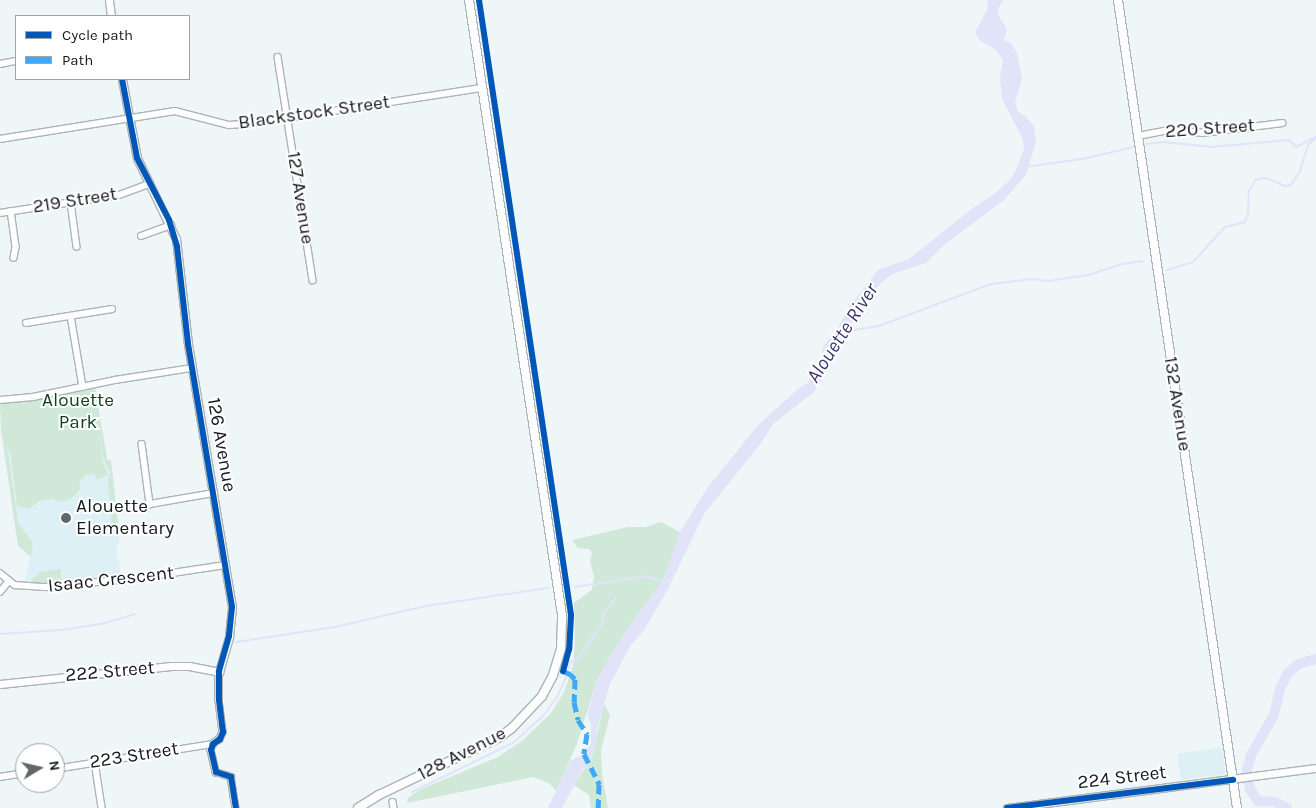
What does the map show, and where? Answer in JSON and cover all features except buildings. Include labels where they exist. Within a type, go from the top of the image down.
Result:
[{"type":"main road","name":"128 Avenue","points":[[358,808],[378,795],[500,737],[512,728],[542,696],[553,675],[561,648],[562,615],[469,0]]},
{"type":"main road","name":"132 Avenue","points":[[1118,0],[1236,779],[1237,808]]},
{"type":"street","points":[[108,0],[111,15]]},
{"type":"street","name":"127 Avenue","points":[[278,57],[313,280]]},
{"type":"street","points":[[0,64],[15,61]]},
{"type":"street","name":"126 Avenue","points":[[122,80],[137,158],[171,225],[178,247],[192,368],[232,607],[229,636],[219,672],[219,700],[223,732],[220,739],[213,744],[211,750],[214,769],[218,773],[231,777],[236,808]]},
{"type":"street","name":"Blackstock Street","points":[[0,139],[175,111],[229,125],[255,123],[482,88]]},
{"type":"street","name":"220 Street","points":[[1138,136],[1170,130],[1202,133],[1282,123]]},
{"type":"street","name":"219 Street","points":[[0,213],[127,193],[149,184]]},
{"type":"street","points":[[71,202],[78,247]]},
{"type":"street","points":[[11,211],[16,247],[14,258]]},
{"type":"street","points":[[142,236],[171,225]]},
{"type":"street","points":[[26,323],[112,310]]},
{"type":"street","points":[[72,316],[83,386]]},
{"type":"street","points":[[0,400],[34,397],[83,386],[192,368]]},
{"type":"street","points":[[142,444],[150,504],[214,493]]},
{"type":"street","name":"Isaac Crescent","points":[[0,574],[9,581],[27,587],[66,586],[139,578],[225,565]]},
{"type":"street","points":[[0,592],[9,581]]},
{"type":"street","name":"222 Street","points":[[0,684],[171,666],[189,666],[219,672]]},
{"type":"street","name":"223 Street","points":[[65,766],[213,744]]},
{"type":"street","points":[[95,762],[102,808]]},
{"type":"street","name":"224 Street","points":[[1007,808],[1316,768]]},
{"type":"street","points":[[0,777],[15,775]]},
{"type":"shaded area","name":"Alouette Elementary","points":[[103,430],[120,540],[116,548],[121,576],[69,582],[25,583],[30,557],[18,546],[5,446]]},
{"type":"shaded area","points":[[1223,747],[1225,774],[1181,780],[1177,754]]},
{"type":"green space","name":"Alouette Park","points":[[95,387],[107,460],[111,460],[119,532],[112,533],[108,480],[110,472],[103,458],[100,431],[102,459],[108,474],[96,480],[95,474],[85,475],[85,478],[79,480],[81,489],[70,499],[59,502],[53,499],[41,500],[28,509],[17,506],[11,456],[7,445],[18,523],[33,543],[31,556],[18,546],[1,430],[0,403],[46,397]]},
{"type":"green space","points":[[661,522],[680,532],[670,563],[662,582],[623,635],[597,680],[577,744],[556,791],[549,783],[533,777],[407,803],[408,798],[419,790],[498,757],[523,740],[551,713],[564,692],[573,666],[575,644],[574,603],[592,590],[594,577],[590,561],[592,553],[589,549],[578,548],[572,540],[628,527],[646,527]]},
{"type":"green space","points":[[61,569],[61,582],[33,584],[31,581],[40,572]]},
{"type":"green space","points":[[604,704],[610,715],[601,751],[602,774],[608,808],[591,808],[589,795],[574,785],[592,757]]},
{"type":"water","name":"Alouette River","points":[[988,0],[1003,0],[998,9],[999,17],[1007,29],[1004,40],[1012,44],[1017,53],[1022,79],[1015,102],[1018,112],[1025,116],[1034,126],[1036,142],[1026,175],[1004,200],[944,245],[926,263],[892,274],[882,282],[871,294],[843,335],[828,370],[814,392],[773,424],[761,443],[704,514],[667,591],[644,630],[631,645],[610,684],[597,729],[596,744],[588,765],[583,769],[562,808],[548,808],[570,761],[584,754],[591,743],[591,723],[587,716],[597,680],[623,635],[662,582],[680,532],[708,487],[758,425],[799,388],[808,383],[821,359],[823,347],[838,328],[848,309],[878,270],[909,259],[973,208],[993,195],[1010,180],[1016,170],[1024,149],[1023,139],[1002,99],[1000,77],[1003,60],[995,49],[979,40],[975,32],[987,10]]},
{"type":"waterway","points":[[1146,144],[1164,142],[1212,147],[1289,140],[1296,147],[1316,137]]},
{"type":"waterway","points":[[1167,270],[1193,262],[1225,227],[1245,222],[1248,214],[1249,191],[1255,180],[1266,178],[1285,186],[1291,185],[1300,171],[1308,145],[1316,138]]},
{"type":"waterway","points":[[1026,167],[1087,158],[1134,147]]},
{"type":"waterway","name":"Alouette River","points":[[844,332],[879,326],[991,284],[1031,279],[1049,281],[1088,275],[1122,264],[1143,261]]},
{"type":"waterway","points":[[575,587],[647,576],[663,582]]},
{"type":"waterway","points":[[236,642],[335,627],[426,606],[548,588]]},
{"type":"waterway","points":[[569,668],[571,661],[578,658],[602,624],[604,613],[616,597]]},
{"type":"waterway","points":[[0,634],[61,630],[101,624],[136,614]]},
{"type":"waterway","points":[[1287,808],[1275,802],[1258,801],[1250,789],[1247,769],[1251,755],[1274,715],[1280,689],[1287,674],[1298,664],[1316,659]]},
{"type":"waterway","points":[[412,792],[513,743],[544,715],[557,697],[567,676]]},
{"type":"marked path","points":[[563,671],[575,679],[574,702],[578,720],[587,734],[584,754],[599,784],[598,808]]},
{"type":"cycle path","points":[[479,0],[571,615],[569,649],[563,671]]},
{"type":"cycle path","points":[[122,80],[137,158],[169,220],[177,247],[188,344],[232,607],[229,636],[219,672],[219,700],[223,732],[220,739],[213,744],[211,750],[216,772],[231,777],[236,808]]},
{"type":"cycle path","points":[[1007,808],[1233,780]]},
{"type":"place","name":"Alouette Elementary","points":[[66,518]]}]
